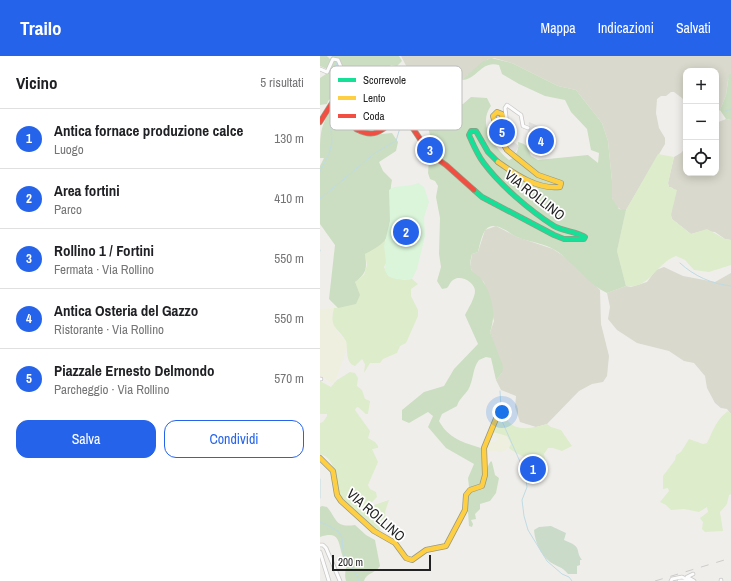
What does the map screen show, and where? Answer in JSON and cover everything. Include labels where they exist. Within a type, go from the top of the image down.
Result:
[{"type":"street","points":[[320,69],[327,72],[333,59],[338,60],[341,66]]},
{"type":"street","points":[[320,122],[330,105]]},
{"type":"street","name":"VIA ROLLINO","points":[[505,135],[508,133],[505,108],[507,105],[522,115],[523,126],[528,128]]},
{"type":"street","name":"VIA ROLLINO","points":[[414,130],[430,154],[446,165],[482,197],[554,235],[564,239],[584,239],[585,238],[583,235],[567,232],[554,226],[503,186],[482,161],[469,135],[471,131],[476,131],[484,149],[490,156],[507,168],[545,186],[556,189],[560,187],[561,183],[538,175],[521,162],[502,144],[493,116],[497,112],[502,114],[505,135]]},
{"type":"street","name":"VIA ROLLINO","points":[[359,131],[381,133],[385,130]]},
{"type":"street","name":"VIA ROLLINO","points":[[320,458],[333,471],[337,495],[341,501],[374,531],[395,543],[406,558],[412,560],[426,550],[446,546],[454,528],[466,510],[466,495],[470,490],[482,486],[485,475],[484,448],[500,409]]},
{"type":"street","points":[[320,545],[326,548],[340,581]]},
{"type":"street","points":[[320,552],[329,581]]},
{"type":"street","points":[[693,574],[687,577],[694,581]]},
{"type":"street","points":[[671,581],[672,579],[682,577],[690,581]]},
{"type":"street","points":[[679,581],[686,581]]},
{"type":"shaded area","points":[[401,56],[731,56],[731,74],[728,80],[726,95],[719,111],[719,68],[683,68],[683,100],[674,92],[671,92],[666,96],[661,96],[657,99],[656,113],[659,128],[665,138],[665,144],[626,210],[623,211],[616,206],[612,198],[608,141],[602,123],[576,90],[558,86],[512,63],[494,58],[488,59],[462,80],[462,66],[406,66]]},
{"type":"shaded area","points":[[497,114],[500,115],[506,136],[519,146],[515,153],[504,142],[495,118]]},
{"type":"shaded area","points":[[726,119],[731,120],[731,240],[725,239],[715,232],[702,231],[691,234],[672,219],[671,215],[673,188],[669,187],[668,183],[674,157],[683,151],[683,176],[719,176],[719,122]]},
{"type":"shaded area","points":[[529,122],[550,131],[551,134],[542,137],[528,132]]},
{"type":"shaded area","points":[[496,226],[517,237],[553,249],[572,262],[600,290],[601,324],[609,356],[607,376],[603,382],[592,384],[579,391],[547,424],[536,427],[520,422],[515,407],[516,396],[501,390],[496,380],[502,373],[490,332],[494,321],[484,282],[474,274],[470,267],[472,254],[478,252],[485,230]]},
{"type":"shaded area","points":[[664,267],[683,276],[715,282],[731,273],[731,414],[727,409],[721,408],[715,403],[707,388],[705,376],[694,363],[684,361],[669,351],[637,343],[617,330],[608,319],[610,307],[607,293],[626,286],[631,287],[647,282],[656,270]]},
{"type":"green space","points":[[320,56],[327,56],[330,59],[332,56],[399,56],[402,61],[397,66],[330,66],[330,99],[327,104],[320,105],[320,78],[329,72],[329,70],[320,66]]},
{"type":"green space","points":[[491,58],[512,63],[558,86],[576,90],[602,123],[608,141],[612,198],[619,209],[626,210],[617,251],[626,286],[607,293],[593,284],[555,250],[517,237],[496,226],[489,227],[485,231],[478,252],[472,254],[470,266],[473,272],[484,283],[490,295],[493,307],[493,320],[490,332],[503,366],[502,373],[496,380],[491,358],[486,357],[479,360],[475,367],[468,390],[460,399],[457,406],[442,414],[439,421],[452,436],[463,442],[481,448],[483,467],[481,483],[474,488],[469,487],[468,478],[474,464],[446,448],[428,427],[433,416],[428,412],[409,423],[402,420],[402,410],[424,392],[444,386],[454,369],[478,344],[465,315],[475,294],[473,285],[463,278],[456,278],[447,288],[442,289],[437,281],[441,267],[439,254],[440,218],[436,197],[438,186],[435,181],[430,179],[428,173],[429,159],[433,150],[429,130],[462,130],[462,104],[471,97],[487,98],[491,106],[487,113],[487,128],[493,142],[509,160],[514,157],[518,147],[518,142],[526,145],[531,156],[538,160],[588,155],[598,163],[599,153],[591,150],[587,129],[571,112],[565,100],[545,96],[519,84],[502,74],[499,65],[488,65],[472,77],[462,80],[482,62]]},
{"type":"green space","points":[[729,74],[731,74],[731,120],[726,119],[720,110],[726,95]]},
{"type":"green space","points":[[330,112],[330,130],[355,130],[358,134],[371,135],[392,133],[398,142],[396,151],[379,162],[383,171],[392,180],[389,232],[381,244],[365,254],[366,263],[364,273],[355,282],[360,295],[356,304],[338,308],[329,299],[335,245],[320,224],[320,166],[324,158],[320,158],[320,141],[322,128]]},
{"type":"green space","points":[[658,154],[674,157],[668,183],[669,187],[677,190],[671,215],[672,219],[691,234],[707,229],[725,239],[731,240],[731,265],[709,272],[694,270],[685,260],[676,256],[669,259],[641,284],[626,286],[617,251],[626,210]]},
{"type":"green space","points":[[418,183],[424,187],[429,202],[424,217],[425,236],[417,269],[412,279],[404,280],[392,278],[385,270],[386,260],[384,246],[390,221],[389,190],[395,187]]},
{"type":"green space","points":[[385,239],[386,263],[384,267],[388,276],[404,280],[412,279],[418,284],[411,289],[411,296],[418,310],[418,316],[406,343],[400,346],[397,353],[383,359],[380,363],[370,363],[364,373],[365,364],[362,359],[355,366],[348,359],[346,341],[333,324],[332,320],[334,308],[338,308],[355,282],[364,275],[367,265],[365,254]]},
{"type":"green space","points":[[334,308],[332,315],[337,332],[346,341],[347,348],[334,385],[320,375],[320,309]]},
{"type":"green space","points":[[350,372],[355,373],[358,378],[357,386],[362,390],[365,399],[370,401],[368,414],[358,407],[355,410],[370,431],[368,438],[375,442],[378,446],[378,448],[372,449],[378,462],[368,485],[370,489],[376,492],[377,497],[370,504],[374,505],[389,500],[385,512],[386,522],[381,524],[379,533],[347,506],[340,497],[333,466],[326,457],[320,454],[320,423],[323,422],[327,414],[320,414],[320,381],[331,387],[337,380]]},
{"type":"green space","points":[[728,411],[731,414],[731,494],[729,495],[727,504],[720,512],[723,531],[705,532],[702,529],[703,522],[700,518],[708,512],[707,507],[699,512],[684,509],[671,510],[660,502],[669,491],[668,488],[663,489],[663,476],[675,460],[676,455],[681,452],[689,439],[703,444],[707,443],[718,421]]},
{"type":"green space","points":[[506,418],[509,423],[519,428],[530,428],[547,424],[561,430],[572,446],[562,451],[548,448],[544,454],[547,467],[539,466],[533,461],[509,448],[511,444],[507,436],[493,432],[496,421]]},
{"type":"green space","points":[[493,432],[507,436],[511,447],[502,452],[487,451],[488,441],[495,442],[498,438],[491,435]]},
{"type":"green space","points":[[491,461],[495,475],[499,478],[496,493],[490,501],[480,504],[480,509],[475,514],[476,519],[471,520],[473,524],[472,527],[469,526],[467,497],[472,492],[483,489],[488,467]]},
{"type":"green space","points":[[320,507],[327,507],[340,524],[348,526],[355,525],[366,535],[375,540],[380,566],[367,576],[364,581],[346,581],[346,566],[339,542],[335,537],[330,535],[320,537]]},
{"type":"green space","points":[[551,526],[566,533],[564,540],[574,545],[578,549],[582,560],[580,560],[580,565],[577,566],[577,574],[568,574],[562,568],[550,562],[539,548],[534,530],[539,527]]},
{"type":"waterway","points":[[336,61],[337,66]]},
{"type":"waterway","points":[[726,111],[731,109]]},
{"type":"waterway","points":[[320,171],[329,154],[332,142],[331,130]]},
{"type":"waterway","points":[[320,199],[375,153],[396,141],[399,130]]},
{"type":"waterway","points":[[680,263],[691,272],[704,279],[731,286]]},
{"type":"waterway","points":[[500,391],[501,408]]},
{"type":"waterway","points":[[501,411],[502,421],[525,473],[527,487],[522,500],[528,530],[547,561],[562,574],[569,577],[572,581]]},
{"type":"waterway","points":[[320,479],[320,498]]},
{"type":"waterway","points":[[320,522],[338,531],[341,535],[344,555],[357,575],[359,581]]},
{"type":"railway","points":[[655,581],[731,558]]},
{"type":"traffic: fast","points":[[474,190],[482,197],[554,235],[564,239],[584,239],[585,237],[582,235],[554,226],[525,205],[506,188],[481,159],[469,135],[471,131],[476,131],[488,152],[498,162]]},
{"type":"traffic: slow","points":[[498,162],[519,176],[535,184],[560,187],[561,183],[538,175],[507,150],[500,138],[493,116],[497,112],[502,114],[505,135]]},
{"type":"traffic: slow","points":[[320,458],[333,471],[337,495],[341,501],[374,531],[395,543],[406,558],[412,560],[426,550],[446,546],[465,510],[466,495],[470,490],[482,486],[485,475],[484,448],[500,409]]},
{"type":"traffic: jam","points":[[320,122],[330,106]]},
{"type":"traffic: jam","points":[[358,130],[365,133],[372,133],[382,130]]},
{"type":"traffic: jam","points":[[414,130],[430,154],[446,165],[474,190]]},
{"type":"place","name":"Piazzale Ernesto Delmondo","points":[[502,132]]},
{"type":"place","name":"Antica Osteria del Gazzo","points":[[541,141]]},
{"type":"place","name":"Rollino 1 / Fortini","points":[[430,150]]},
{"type":"place","name":"Area fortini","points":[[406,232]]},
{"type":"place","name":"Antica fornace produzione calce","points":[[533,469]]}]
